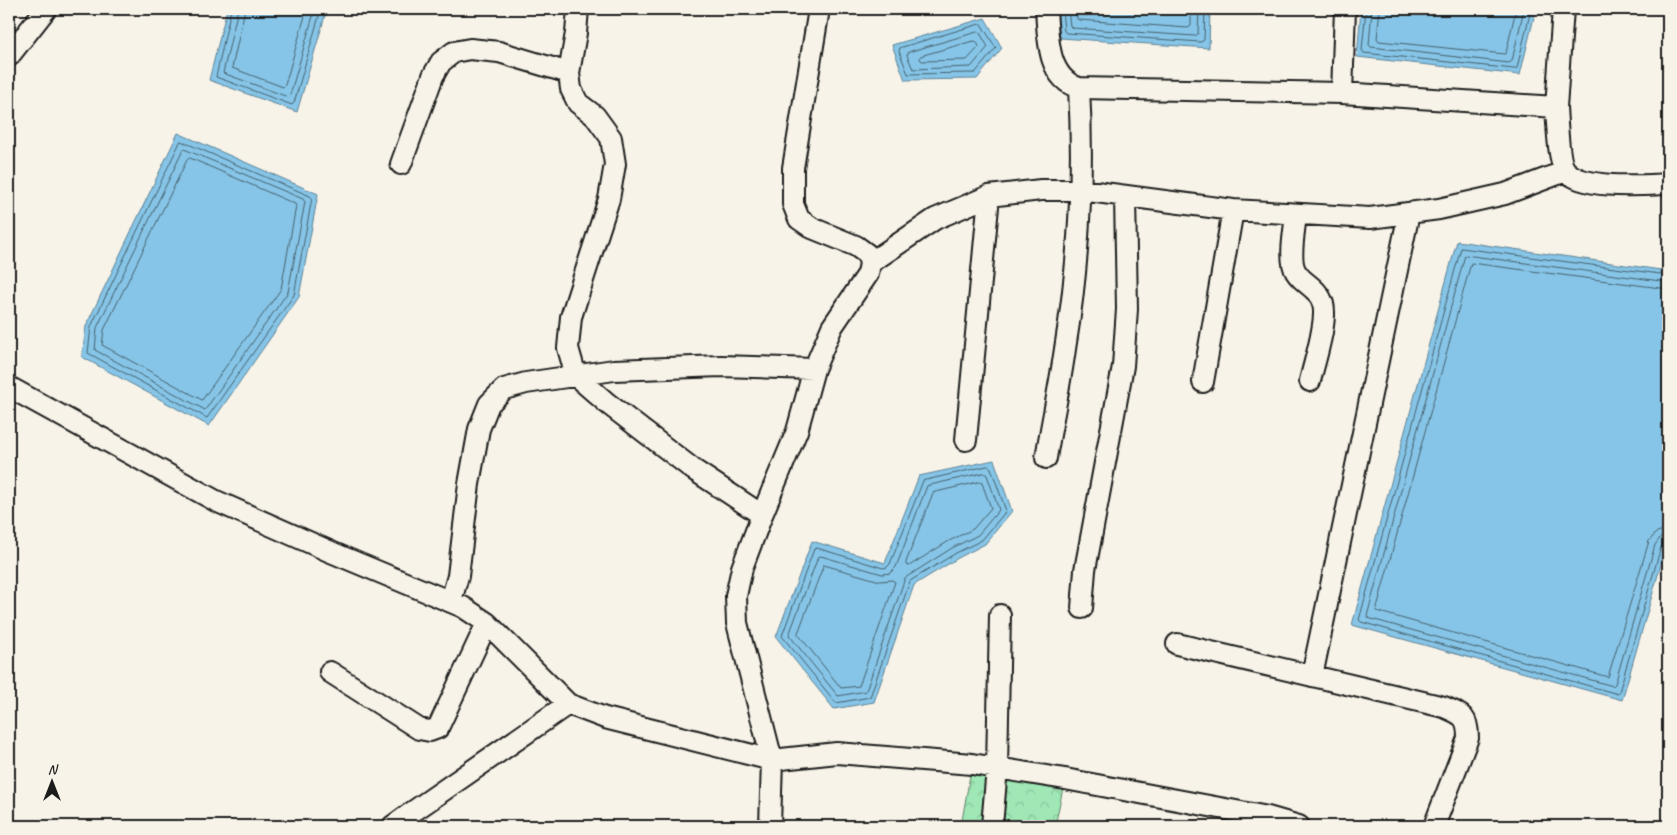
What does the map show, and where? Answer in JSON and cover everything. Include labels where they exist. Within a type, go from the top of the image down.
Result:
[{"type":"street","points":[[9,56],[46,9]]},
{"type":"street","points":[[578,9],[569,73],[571,89],[578,103],[594,116],[611,138],[615,164],[610,199],[570,317],[568,348],[576,376],[607,403],[694,470],[762,515]]},
{"type":"street","points":[[770,826],[772,760],[737,623],[736,596],[742,568],[797,431],[814,369],[832,327],[868,274],[870,262],[867,254],[856,246],[812,228],[799,219],[792,204],[792,168],[818,9]]},
{"type":"street","points":[[1046,9],[1048,36],[1055,67],[1061,78],[1069,85],[1080,88],[1342,93],[1556,107]]},
{"type":"street","points":[[1342,93],[1345,9]]},
{"type":"street","points":[[1563,9],[1556,107],[1561,158],[1566,171],[1577,179],[1595,184],[1668,184]]},
{"type":"street","points":[[401,164],[433,76],[441,62],[454,52],[470,49],[499,52],[569,73]]},
{"type":"street","points":[[1046,458],[1065,348],[1078,248],[1082,139],[1080,88]]},
{"type":"street","points":[[870,262],[935,219],[988,196],[1041,190],[1081,190],[1233,210],[1370,218],[1439,209],[1504,194],[1566,171]]},
{"type":"street","points":[[966,440],[988,196]]},
{"type":"street","points":[[1082,608],[1085,570],[1123,366],[1127,309],[1126,196]]},
{"type":"street","points":[[1203,382],[1233,210]]},
{"type":"street","points":[[1312,676],[1408,213]]},
{"type":"street","points":[[1296,214],[1292,259],[1296,272],[1316,292],[1323,305],[1324,321],[1310,381]]},
{"type":"street","points":[[451,601],[458,576],[469,484],[477,438],[489,404],[504,389],[526,383],[614,370],[721,366],[814,369]]},
{"type":"street","points":[[9,387],[216,501],[331,552],[451,601],[487,623],[568,704],[605,718],[772,760],[837,753],[997,768],[1268,817],[1293,825]]},
{"type":"street","points":[[992,826],[997,768],[1000,615]]},
{"type":"street","points":[[330,672],[419,729],[430,732],[438,728],[487,623]]},
{"type":"street","points":[[1177,644],[1444,707],[1462,714],[1468,726],[1468,738],[1434,826]]},
{"type":"street","points":[[393,826],[568,704]]},
{"type":"green space","points":[[972,764],[1065,779],[1055,826],[961,826]]},
{"type":"water","points":[[227,9],[327,9],[297,112],[209,80]]},
{"type":"water","points":[[1057,9],[1210,9],[1209,48],[1060,38]]},
{"type":"water","points":[[1361,9],[1536,9],[1520,75],[1357,57]]},
{"type":"water","points":[[985,18],[1002,48],[977,79],[905,80],[892,45]]},
{"type":"water","points":[[178,133],[318,194],[299,297],[209,426],[82,357],[86,326]]},
{"type":"water","points":[[1457,241],[1668,271],[1668,540],[1622,700],[1352,625]]},
{"type":"water","points":[[994,460],[1012,511],[985,544],[914,585],[874,702],[834,709],[776,637],[812,541],[885,563],[919,476]]}]
